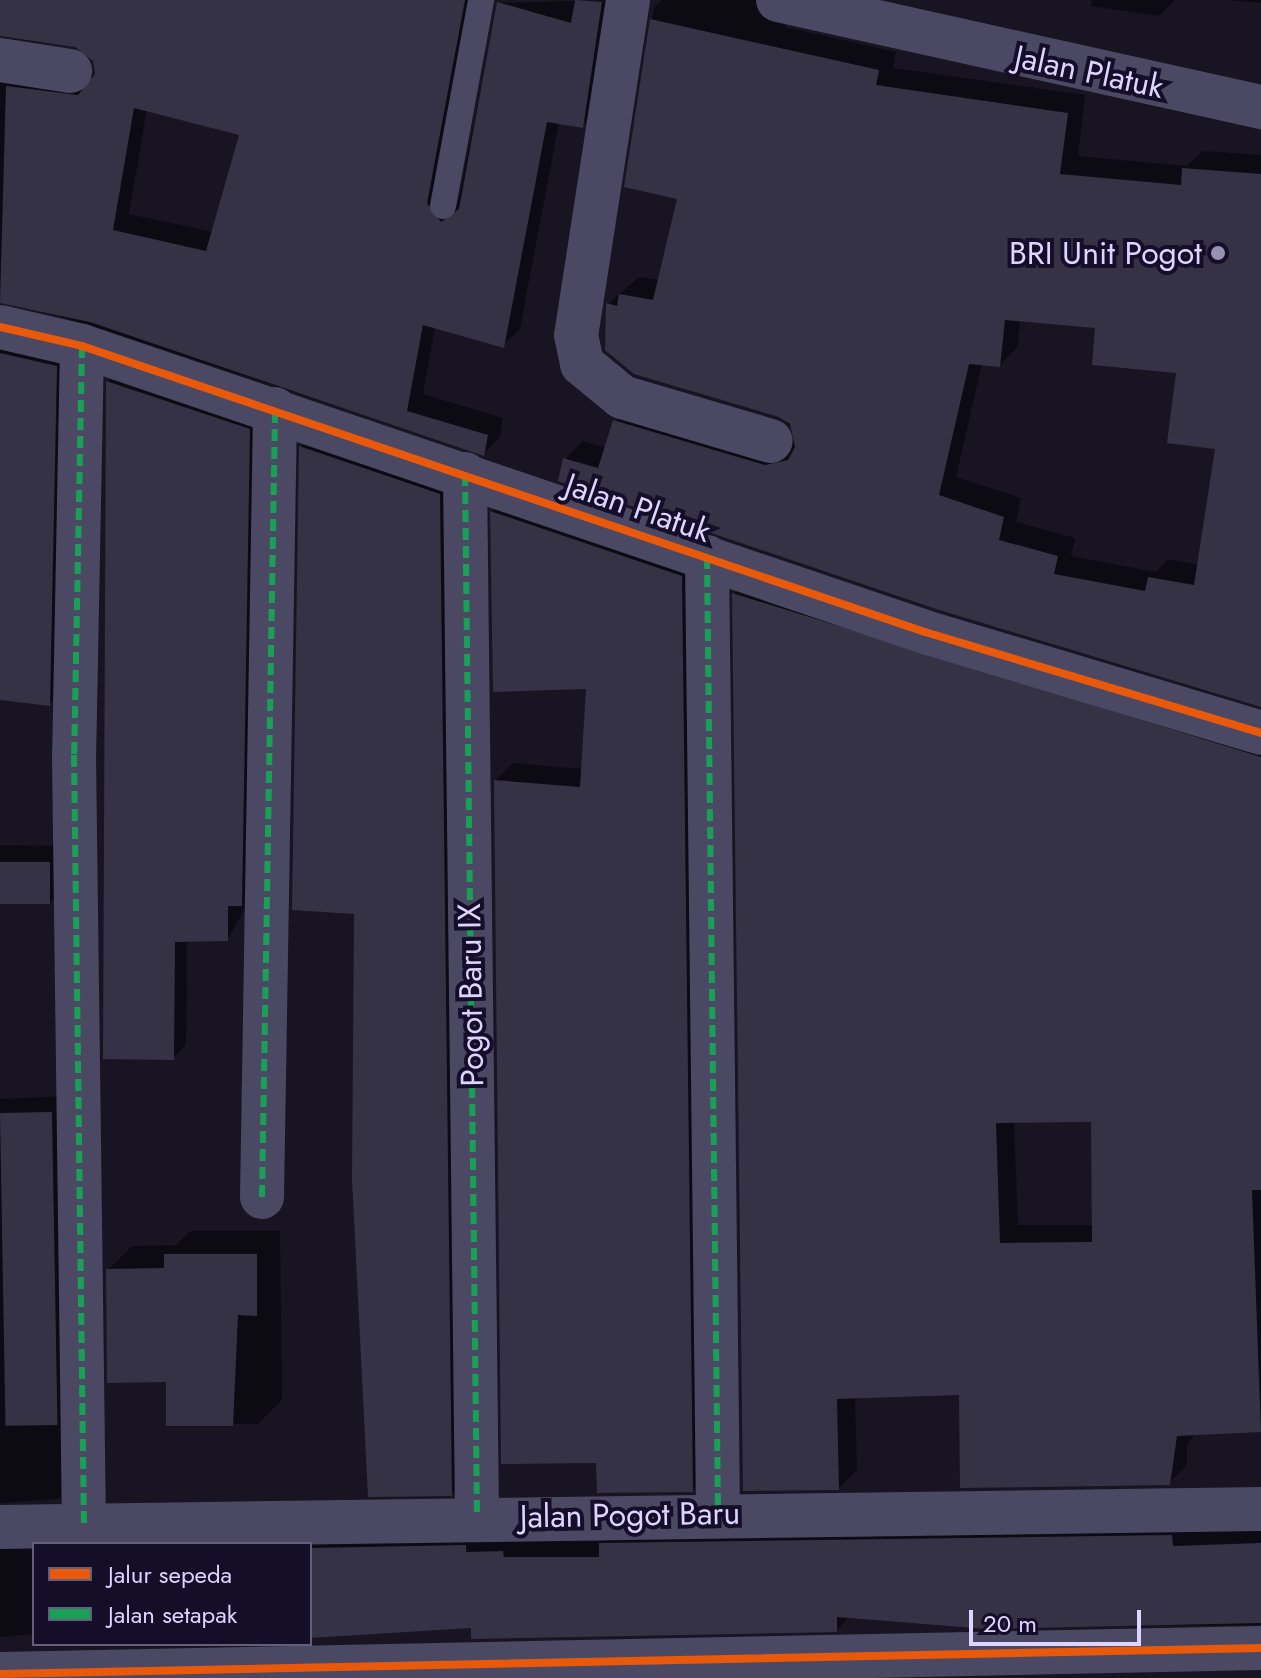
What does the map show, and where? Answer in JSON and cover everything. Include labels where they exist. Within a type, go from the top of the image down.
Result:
[{"type":"street","points":[[628,0],[576,335],[582,364],[622,397],[771,441]]},
{"type":"street","name":"Jalan Platuk","points":[[778,0],[1261,107]]},
{"type":"street","points":[[0,60],[70,71]]},
{"type":"street","name":"Jalan Platuk","points":[[0,327],[82,346],[707,557],[1261,733]]},
{"type":"street","points":[[82,346],[74,755],[84,1525]]},
{"type":"street","points":[[262,1197],[275,409]]},
{"type":"street","name":"Pogot Baru IX","points":[[465,474],[477,1517]]},
{"type":"street","points":[[707,557],[718,1514]]},
{"type":"street","name":"Jalan Pogot Baru","points":[[0,1527],[477,1517],[1261,1509]]},
{"type":"street","points":[[0,1674],[1261,1648]]},
{"type":"lane","points":[[443,206],[481,0]]},
{"type":"building","points":[[0,0],[465,0],[427,203],[441,222],[459,209],[497,2],[571,23],[575,0],[602,2],[583,128],[547,122],[504,348],[423,325],[407,411],[488,435],[484,456],[90,322],[0,303],[6,86],[78,95],[95,74],[93,61],[75,47],[0,36]],"holes":[[[134,108],[239,135],[206,251],[113,230]]]},
{"type":"building","points":[[650,19],[879,70],[876,85],[1068,113],[1060,174],[1181,185],[1182,168],[1261,174],[1261,707],[933,608],[558,481],[563,458],[598,468],[613,420],[765,465],[788,460],[795,447],[790,424],[779,417],[634,374],[605,350],[606,303],[617,306],[619,294],[653,300],[677,199],[624,187]],"holes":[[[1005,320],[1095,328],[1092,365],[1176,373],[1167,443],[1215,449],[1194,585],[1148,577],[1145,591],[1054,574],[1058,556],[999,540],[1004,517],[939,495],[969,364],[1000,367]]]},
{"type":"building","points":[[0,353],[57,366],[50,706],[0,700]]},
{"type":"building","points":[[106,381],[250,429],[242,906],[228,906],[228,941],[175,942],[174,1060],[103,1059]]},
{"type":"building","points":[[299,446],[440,494],[452,1496],[368,1497],[352,1179],[354,914],[292,910]]},
{"type":"building","points":[[490,511],[682,576],[693,1492],[597,1493],[596,1463],[501,1464],[494,780],[580,787],[586,689],[493,692]]},
{"type":"building","points":[[732,593],[1261,757],[1261,1190],[1252,1190],[1261,1432],[1177,1436],[1170,1485],[960,1488],[959,1395],[837,1399],[839,1490],[743,1491]],"holes":[[[1091,1122],[1092,1242],[1000,1243],[996,1123]]]},
{"type":"building","points":[[0,862],[50,862],[50,904],[0,904]]},
{"type":"building","points":[[52,1112],[57,1425],[5,1426],[0,1113]]},
{"type":"building","points":[[164,1254],[257,1254],[257,1316],[238,1315],[233,1426],[166,1426],[166,1382],[107,1383],[106,1269],[164,1268]]},
{"type":"building","points":[[1172,1535],[1173,1546],[1261,1543],[1261,1623],[987,1629],[837,1617],[837,1632],[471,1639],[471,1628],[312,1638],[312,1548],[466,1545],[466,1552],[503,1551],[504,1557],[599,1557],[599,1543]]},
{"type":"marked path","points":[[82,346],[74,755],[84,1525]]},
{"type":"marked path","points":[[262,1197],[275,409]]},
{"type":"marked path","points":[[465,474],[477,1517]]},
{"type":"marked path","points":[[707,557],[718,1514]]},
{"type":"cycle path","points":[[0,327],[82,346],[925,632],[1261,733]]},
{"type":"cycle path","points":[[0,1674],[1261,1648]]},
{"type":"place","name":"BRI Unit Pogot","points":[[1218,253]]}]
